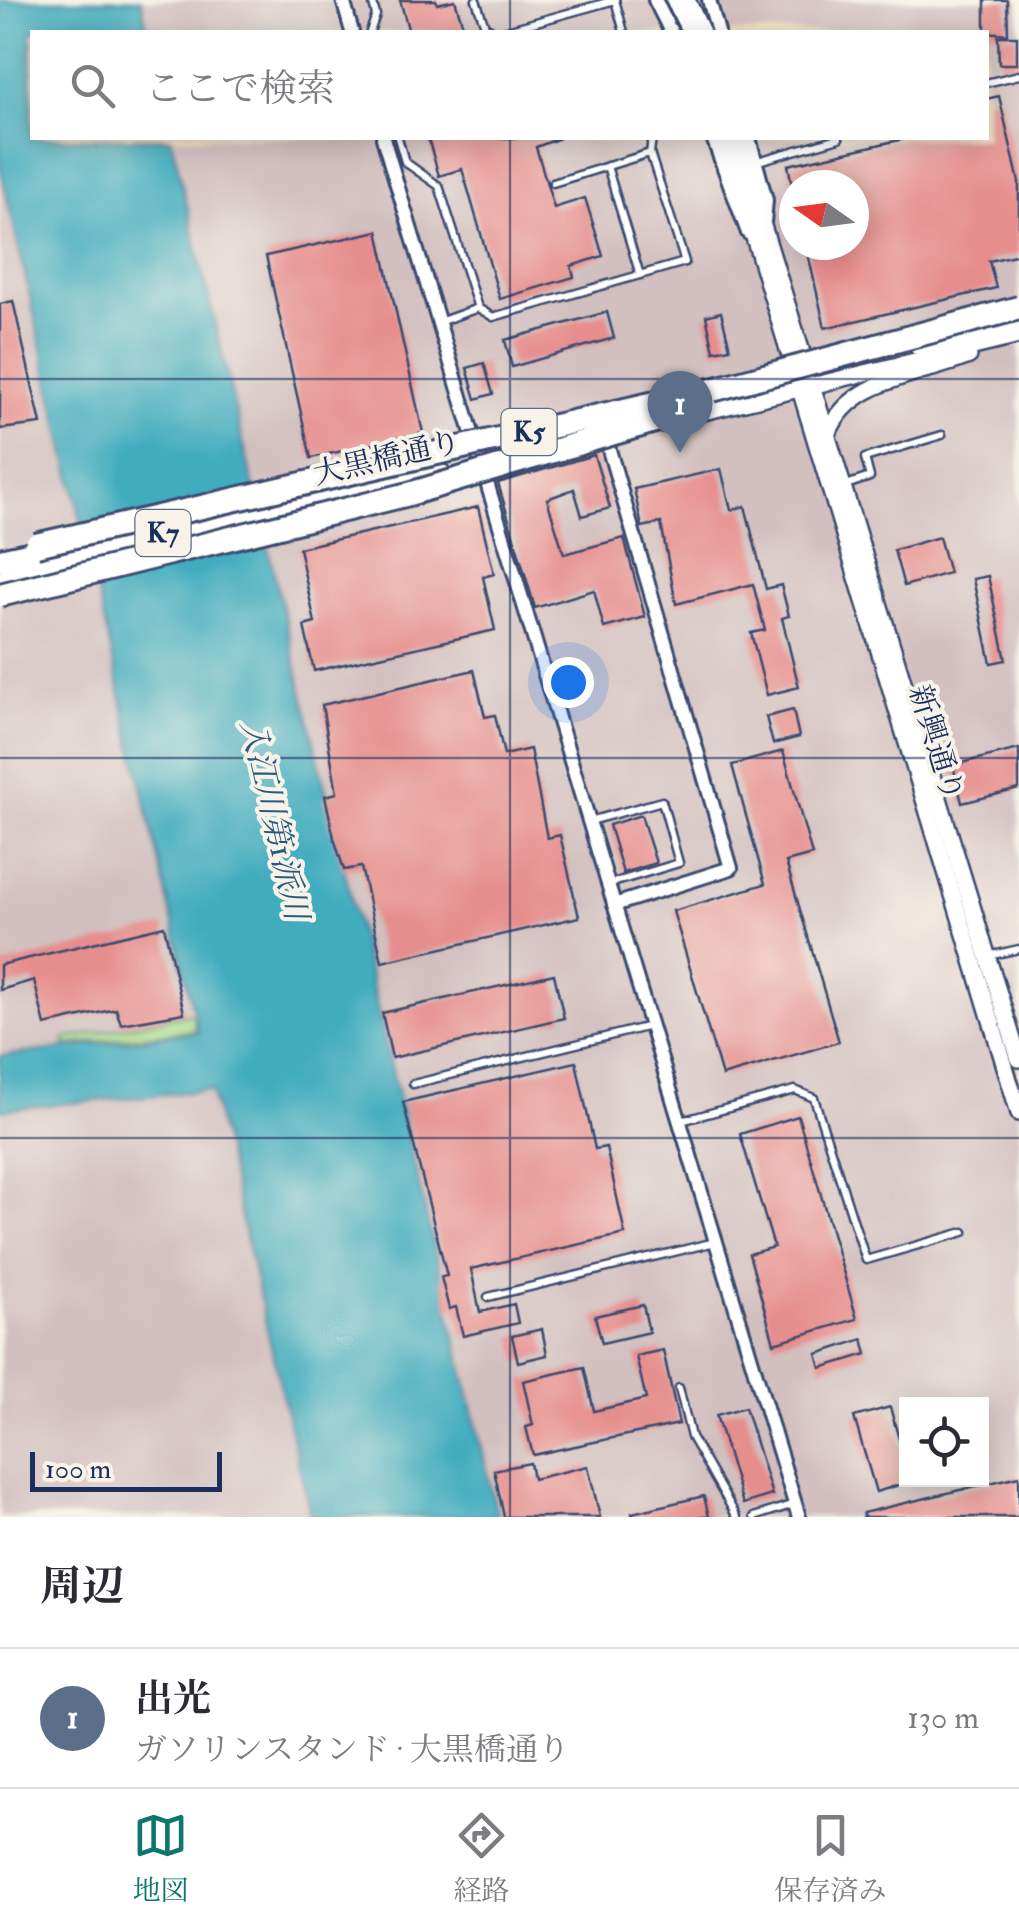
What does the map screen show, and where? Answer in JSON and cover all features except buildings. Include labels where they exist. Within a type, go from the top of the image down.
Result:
[{"type":"highway","name":"K5","points":[[0,555],[326,488],[804,379],[1019,312]]},
{"type":"highway","name":"K5","points":[[0,555],[712,390],[1019,312]]},
{"type":"highway","points":[[0,595],[410,494],[804,379]]},
{"type":"highway","name":"K7","points":[[0,576],[326,488]]},
{"type":"street","points":[[343,0],[351,30]]},
{"type":"street","points":[[655,0],[670,30]]},
{"type":"street","points":[[674,0],[689,30]]},
{"type":"street","points":[[686,0],[701,30]]},
{"type":"street","points":[[709,0],[717,30]]},
{"type":"street","points":[[385,140],[797,1510]]},
{"type":"street","points":[[715,140],[732,200],[761,257]]},
{"type":"street","points":[[725,140],[804,379]]},
{"type":"street","points":[[737,140],[764,226],[804,379]]},
{"type":"street","points":[[751,140],[766,200],[764,226]]},
{"type":"street","name":"大黒橋通り","points":[[0,576],[605,436],[1019,323]]},
{"type":"street","points":[[828,434],[836,414],[854,396],[882,383],[932,372],[1014,337]]},
{"type":"street","name":"大黒橋通り","points":[[0,555],[474,444],[1014,337]]},
{"type":"street","name":"新興通り","points":[[804,379],[828,434],[844,485],[981,959],[1019,1113]]},
{"type":"street","name":"新興通り","points":[[804,379],[981,959],[1019,1059]]},
{"type":"street","points":[[605,436],[731,868],[614,904]]},
{"type":"lane","points":[[371,30],[376,15],[372,0]]},
{"type":"lane","points":[[476,0],[484,26],[493,30]]},
{"type":"lane","points":[[505,30],[615,0],[623,30]]},
{"type":"lane","points":[[989,81],[1019,75]]},
{"type":"lane","points":[[399,140],[405,162],[439,186],[478,308],[493,317],[685,262],[650,153],[652,140]]},
{"type":"lane","points":[[757,162],[832,140]]},
{"type":"lane","points":[[552,184],[650,153]]},
{"type":"lane","points":[[608,166],[640,275]]},
{"type":"lane","points":[[438,322],[478,308]]},
{"type":"lane","points":[[844,485],[870,476],[865,458],[942,435]]},
{"type":"lane","points":[[588,822],[662,801],[679,863],[608,884]]},
{"type":"lane","points":[[981,959],[1019,949]]},
{"type":"lane","points":[[412,1084],[651,1026]]},
{"type":"lane","points":[[680,1122],[794,1090],[814,1098],[866,1260],[964,1232]]},
{"type":"lane","points":[[488,1297],[716,1241]]},
{"type":"lane","points":[[679,1388],[691,1438],[737,1517]]},
{"type":"lane","points":[[754,1517],[797,1510]]},
{"type":"shaded area","points":[[141,0],[1019,0],[1019,1517],[498,1517],[171,140],[989,140],[989,30],[148,30]]},
{"type":"shaded area","points":[[0,167],[198,1032],[0,1056]]},
{"type":"shaded area","points":[[211,1090],[311,1517],[0,1517],[0,1110]]},
{"type":"green space","points":[[193,1013],[195,1030],[65,1045],[65,1039]]},
{"type":"water","name":"入江川第1派川","points":[[0,0],[141,0],[148,30],[30,30],[30,140],[171,140],[498,1517],[311,1517],[211,1090],[0,1110],[0,1056],[198,1032],[0,166]]},
{"type":"place","name":"出光","points":[[680,453]]}]
